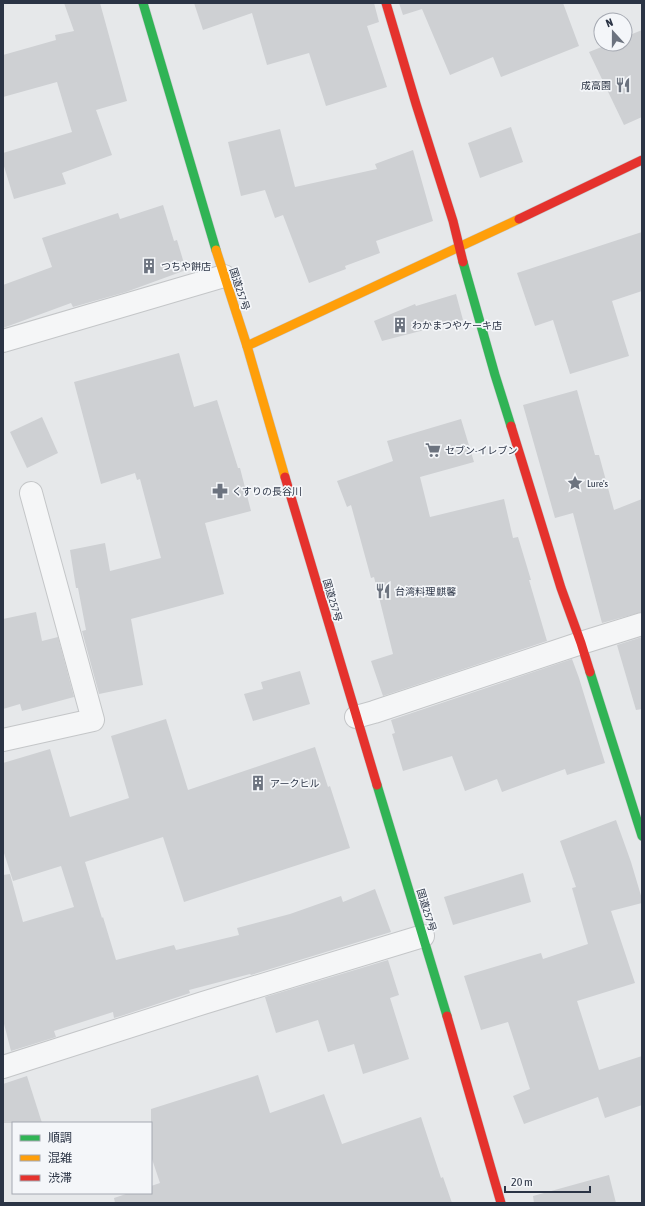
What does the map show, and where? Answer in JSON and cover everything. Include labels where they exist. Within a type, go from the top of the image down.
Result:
[{"type":"main road","name":"国道257号","points":[[143,3],[224,276],[247,346],[501,1203]]},
{"type":"main road","points":[[386,3],[453,221],[459,248],[502,398],[561,588],[581,643],[642,836]]},
{"type":"main road","points":[[247,346],[459,248],[642,160]]},
{"type":"street","points":[[3,341],[224,276]]},
{"type":"street","points":[[3,740],[93,720],[31,493]]},
{"type":"street","points":[[356,717],[642,624]]},
{"type":"street","points":[[3,1067],[203,1003],[423,936]]},
{"type":"building","points":[[64,3],[100,3],[127,101],[96,110],[112,155],[62,173],[66,184],[14,199],[3,163],[3,153],[72,132],[57,82],[3,97],[3,55],[56,40],[55,35],[74,31]]},
{"type":"building","points":[[194,3],[374,3],[379,22],[367,26],[387,87],[326,106],[309,53],[267,65],[252,13],[203,30]]},
{"type":"building","points":[[399,3],[563,3],[579,46],[501,77],[493,57],[450,75],[422,9],[403,15]]},
{"type":"building","name":"成高園","points":[[642,30],[642,117],[624,125],[589,52],[593,50],[593,52],[633,52],[633,34]]},
{"type":"building","points":[[511,127],[523,162],[480,178],[468,143]]},
{"type":"building","points":[[280,129],[295,187],[377,169],[375,164],[413,150],[433,221],[376,241],[380,253],[345,266],[346,269],[309,283],[283,215],[275,218],[265,190],[241,196],[228,142]]},
{"type":"building","points":[[163,205],[174,241],[177,240],[186,270],[126,292],[73,307],[71,303],[3,328],[3,285],[52,267],[42,238],[118,213],[120,219]]},
{"type":"building","points":[[642,232],[642,291],[612,301],[629,356],[570,374],[553,320],[535,326],[517,273]]},
{"type":"building","points":[[456,294],[463,320],[382,341],[374,321],[415,304],[416,306]]},
{"type":"building","points":[[179,353],[194,407],[217,400],[238,468],[240,468],[251,511],[205,523],[224,594],[131,619],[143,685],[99,694],[82,631],[86,630],[78,588],[76,588],[70,550],[105,543],[110,571],[161,558],[140,479],[137,480],[135,473],[101,484],[74,382]]},
{"type":"building","points":[[577,390],[595,455],[599,455],[614,510],[642,499],[642,612],[602,623],[573,513],[555,518],[523,405]]},
{"type":"building","points":[[42,417],[58,453],[27,468],[10,432]]},
{"type":"building","points":[[461,419],[474,462],[420,477],[430,517],[504,499],[513,538],[518,537],[547,641],[383,696],[371,661],[393,654],[374,577],[371,578],[351,505],[347,507],[337,481],[393,461],[387,441]]},
{"type":"building","points":[[36,612],[42,641],[58,637],[74,697],[22,711],[20,704],[3,709],[3,619]]},
{"type":"building","points":[[642,637],[642,709],[636,710],[617,645]]},
{"type":"building","points":[[572,659],[605,763],[567,775],[565,769],[502,792],[497,779],[465,791],[452,756],[403,771],[392,734],[395,733],[391,720]]},
{"type":"building","points":[[300,671],[310,704],[253,721],[244,694],[263,689],[261,682]]},
{"type":"building","points":[[166,719],[188,790],[315,747],[328,787],[330,786],[350,848],[184,902],[163,837],[85,862],[116,960],[174,945],[176,950],[239,935],[237,928],[290,914],[341,896],[343,902],[375,889],[391,932],[251,975],[250,974],[189,990],[190,993],[114,1018],[113,1012],[54,1031],[56,1037],[11,1051],[3,1020],[3,875],[10,874],[23,922],[74,907],[61,866],[13,881],[3,850],[3,763],[50,749],[70,817],[129,798],[111,736]]},
{"type":"building","points":[[616,820],[642,899],[642,903],[611,911],[635,983],[577,1001],[599,1070],[642,1056],[642,1105],[605,1118],[598,1097],[524,1124],[513,1096],[530,1089],[508,1022],[481,1030],[464,976],[541,953],[543,959],[588,944],[572,888],[576,887],[560,841]]},
{"type":"building","points":[[523,873],[531,902],[453,925],[444,897]]},
{"type":"building","points":[[388,960],[399,995],[390,998],[409,1059],[363,1074],[354,1044],[328,1052],[318,1020],[276,1033],[265,997]]},
{"type":"building","points":[[258,1075],[270,1113],[324,1094],[342,1144],[421,1117],[441,1178],[443,1177],[452,1203],[115,1203],[114,1198],[126,1194],[152,1194],[152,1186],[160,1183],[152,1159],[151,1109]]},
{"type":"building","points":[[27,1076],[42,1122],[3,1123],[3,1084]]},
{"type":"building","points":[[609,1175],[616,1203],[534,1203],[533,1196]]},
{"type":"traffic: fast","points":[[143,3],[216,250]]},
{"type":"traffic: fast","points":[[463,262],[511,426]]},
{"type":"traffic: fast","points":[[590,672],[642,836]]},
{"type":"traffic: fast","points":[[377,785],[447,1016]]},
{"type":"traffic: slow","points":[[247,346],[519,219]]},
{"type":"traffic: slow","points":[[216,250],[247,346],[285,477]]},
{"type":"traffic: jam","points":[[386,3],[453,221],[463,262]]},
{"type":"traffic: jam","points":[[519,219],[642,160]]},
{"type":"traffic: jam","points":[[511,426],[561,588],[590,672]]},
{"type":"traffic: jam","points":[[285,477],[377,785]]},
{"type":"traffic: jam","points":[[447,1016],[501,1203]]},
{"type":"place","name":"成高園","points":[[623,85]]},
{"type":"place","name":"つちや餅店","points":[[149,266]]},
{"type":"place","name":"わかまつやケーキ店","points":[[400,325]]},
{"type":"place","name":"セブン-イレブン","points":[[433,450]]},
{"type":"place","name":"Lure's","points":[[575,483]]},
{"type":"place","name":"くすりの長谷川","points":[[220,491]]},
{"type":"place","name":"台湾料理 麒馨","points":[[383,591]]},
{"type":"place","name":"アークヒル","points":[[258,783]]}]
